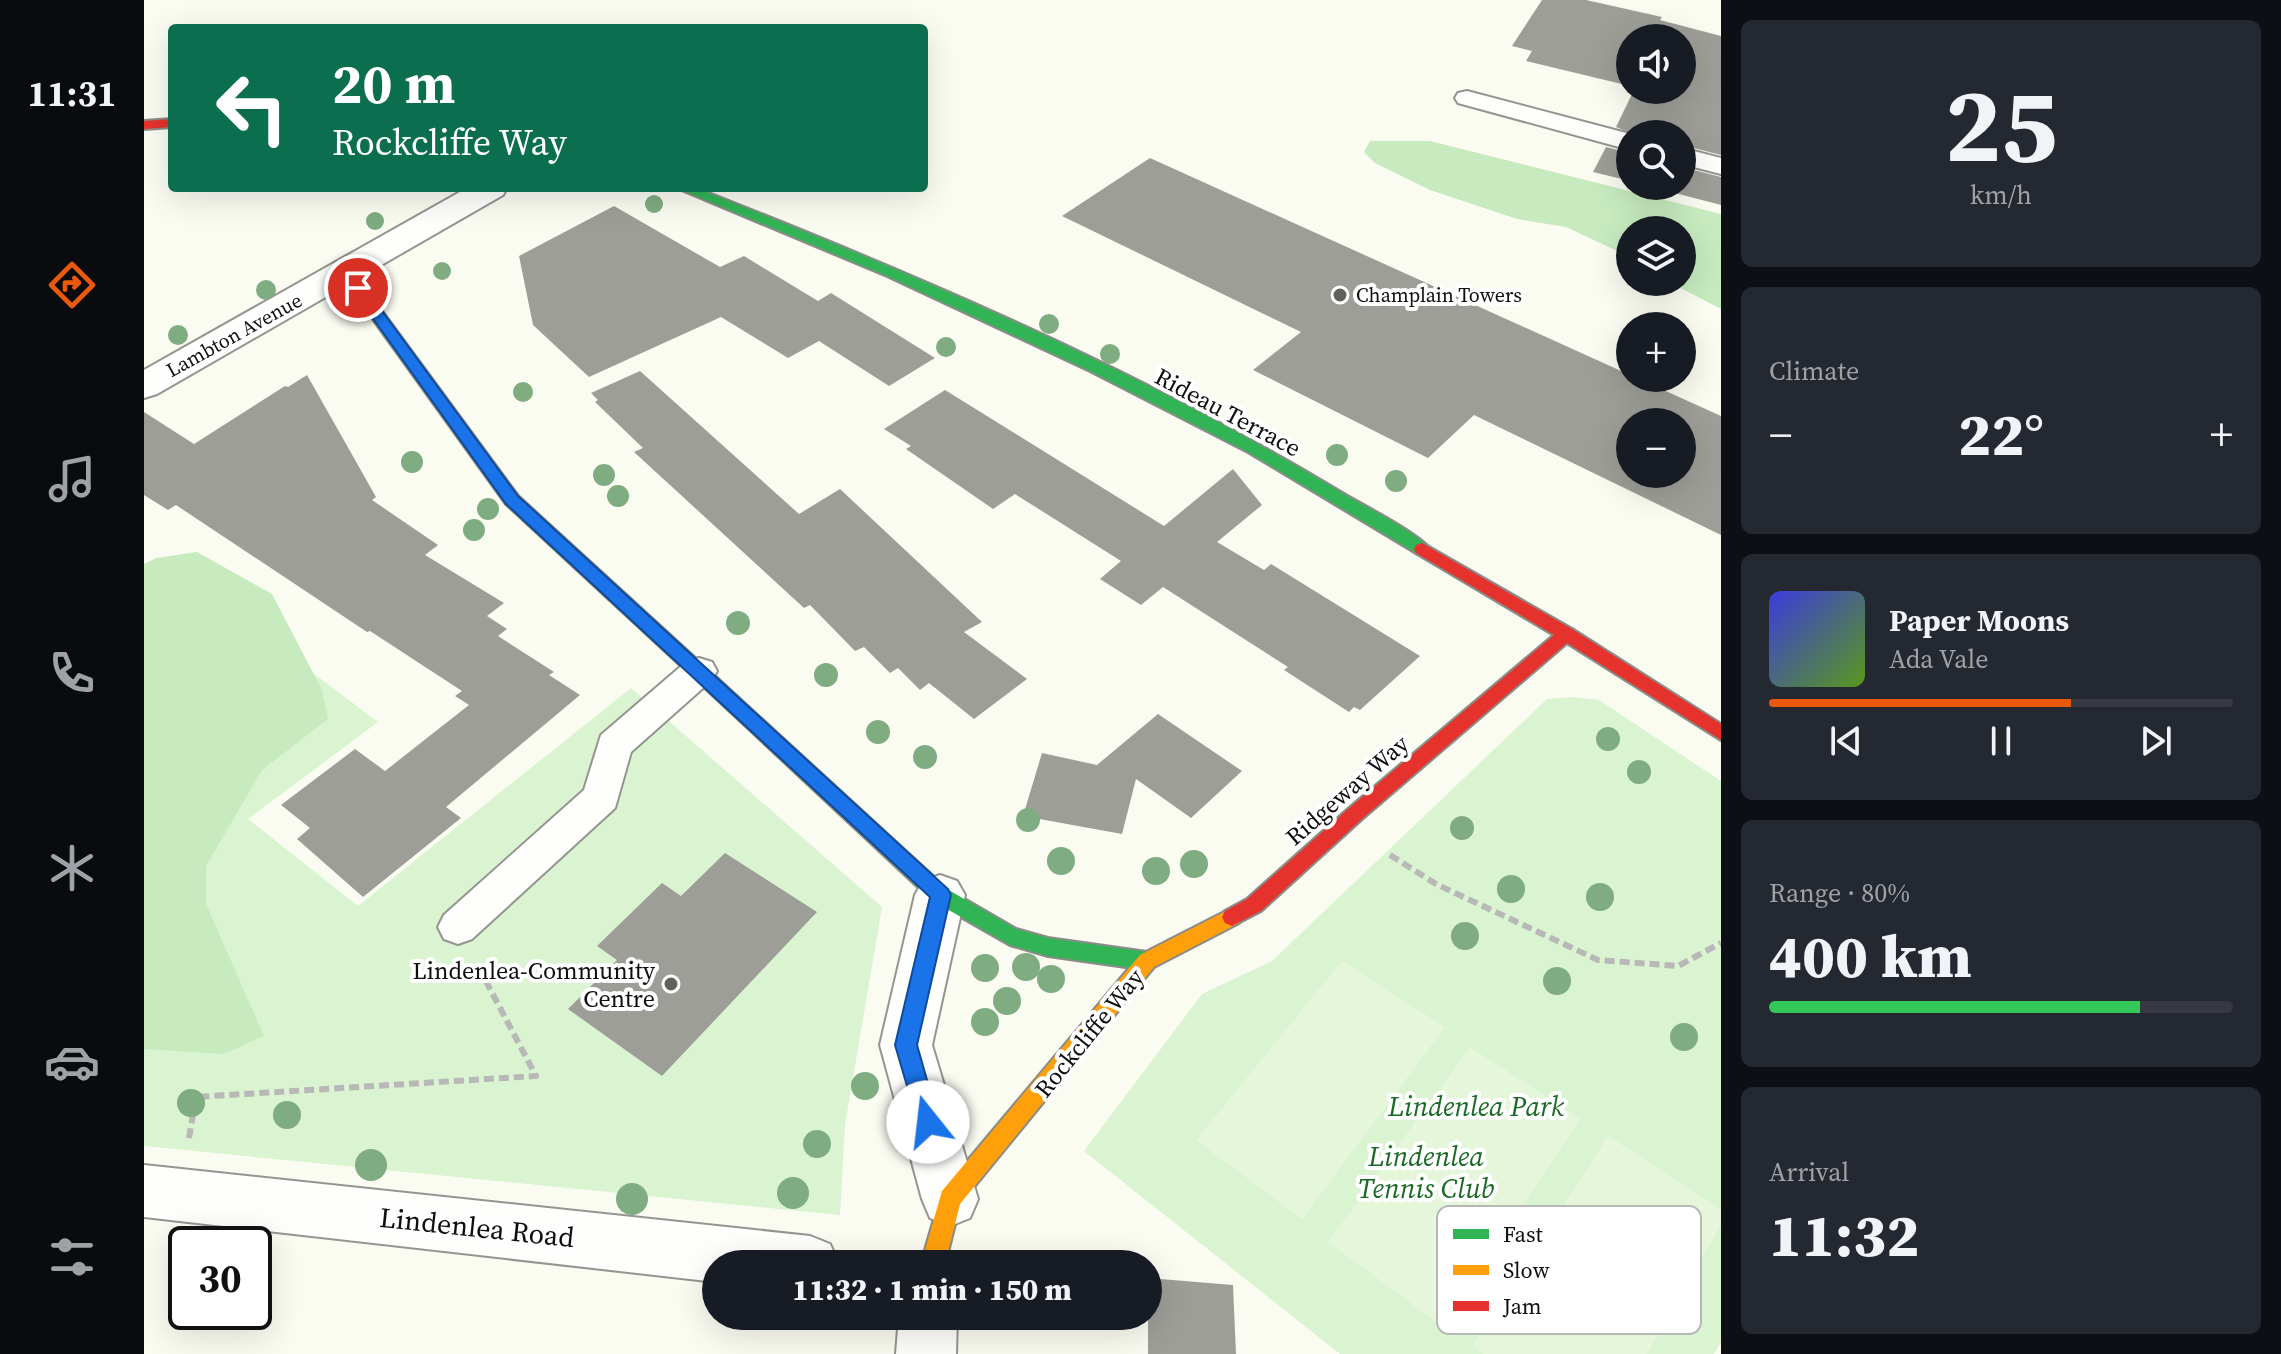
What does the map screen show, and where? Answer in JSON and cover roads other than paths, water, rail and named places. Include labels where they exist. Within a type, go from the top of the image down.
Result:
[{"type":"street","points":[[144,125],[168,123]]},
{"type":"street","name":"Lambton Avenue","points":[[144,386],[484,192]]},
{"type":"street","name":"Rideau Terrace","points":[[694,192],[944,294],[1231,436],[1566,634],[1721,733]]},
{"type":"street","name":"Rockcliffe Way","points":[[346,272],[512,500],[940,895],[1010,936],[1048,947],[1147,961]]},
{"type":"street","name":"Ridgeway Way","points":[[1147,961],[1254,905],[1341,826],[1566,634]]},
{"type":"street","points":[[940,895],[906,1045],[950,1199]]},
{"type":"street","name":"Rockcliffe Way","points":[[937,1250],[950,1199],[1147,961]]},
{"type":"street","name":"Lindenlea Road","points":[[162,1193],[702,1252]]},
{"type":"street","points":[[926,1354],[927,1330]]},
{"type":"lane","points":[[1467,98],[1616,138]]},
{"type":"lane","points":[[1696,160],[1721,166]]},
{"type":"lane","points":[[458,927],[601,797],[614,745],[699,671]]},
{"type":"place","name":"Champlain Towers","points":[[1340,295]]},
{"type":"place","name":"Lindenlea-Community Centre","points":[[671,984]]},
{"type":"park label","name":"Lindenlea Park","points":[[1476,1106]]},
{"type":"park label","name":"Lindenlea Tennis Club","points":[[1426,1172]]}]
